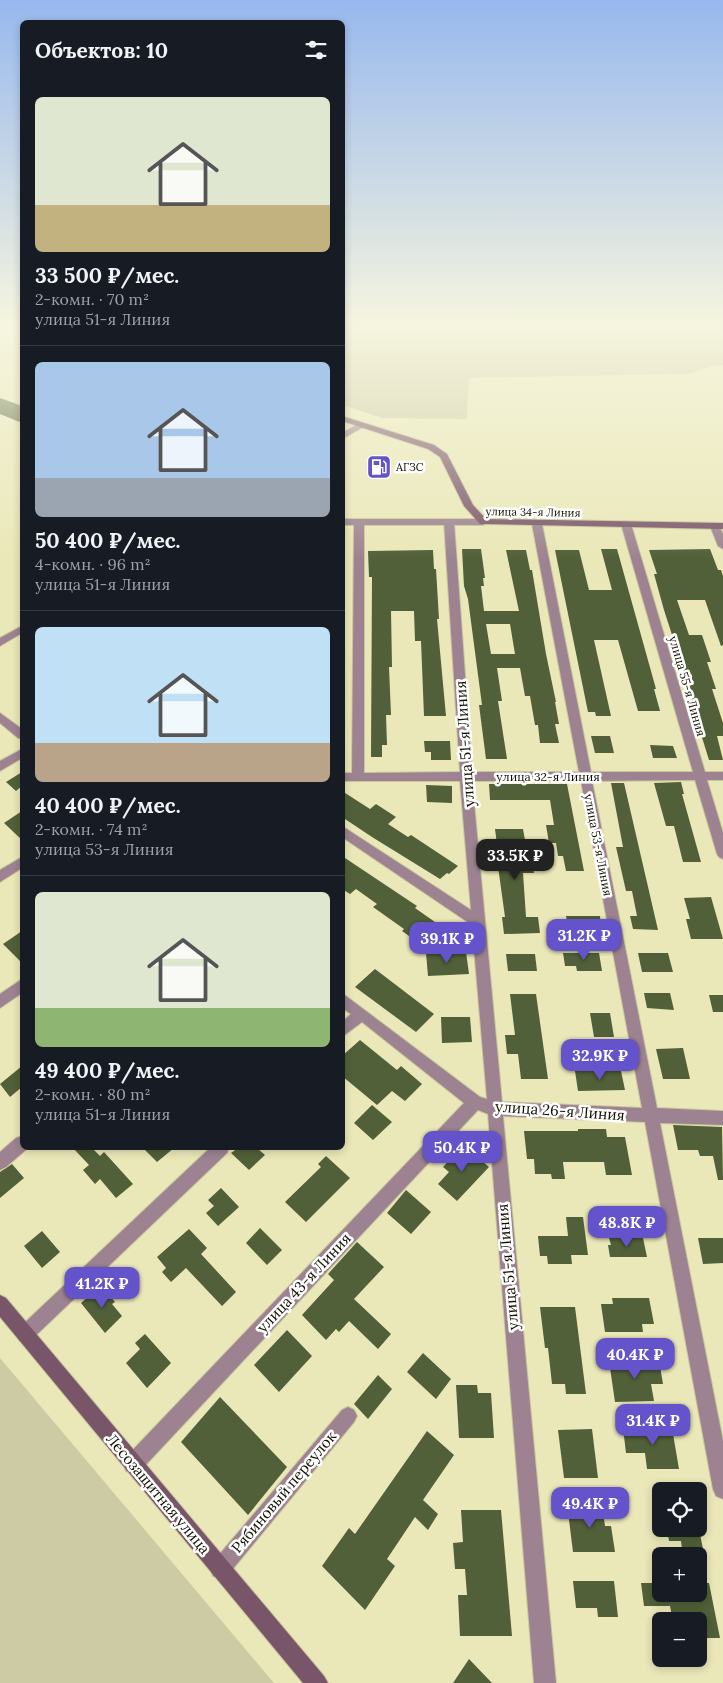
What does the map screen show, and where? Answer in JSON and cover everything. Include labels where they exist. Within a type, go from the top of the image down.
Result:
[{"type":"main road","points":[[345,419],[431,448],[444,456],[469,506],[483,522]]},
{"type":"main road","name":"улица 34-я Линия","points":[[483,522],[719,526]]},
{"type":"main road","name":"Лесозащитная улица","points":[[0,1304],[317,1683]]},
{"type":"street","points":[[345,435],[363,425]]},
{"type":"street","name":"улица 34-я Линия","points":[[345,522],[483,522]]},
{"type":"street","points":[[358,778],[359,522]]},
{"type":"street","name":"улица 51-я Линия","points":[[449,522],[466,776],[545,1683]]},
{"type":"street","name":"улица 53-я Линия","points":[[537,524],[723,1490]]},
{"type":"street","name":"улица 55-я Линия","points":[[626,524],[723,854]]},
{"type":"street","points":[[719,526],[723,546]]},
{"type":"street","points":[[0,643],[20,630]]},
{"type":"street","points":[[0,717],[20,733]]},
{"type":"street","points":[[0,767],[20,754]]},
{"type":"street","name":"улица 32-я Линия","points":[[345,777],[723,776]]},
{"type":"street","points":[[345,832],[480,923]]},
{"type":"street","points":[[0,877],[20,863]]},
{"type":"street","points":[[0,1002],[20,987]]},
{"type":"street","name":"улица 26-я Линия","points":[[345,1001],[475,1102],[494,1109],[723,1118]]},
{"type":"street","points":[[345,1028],[361,1014]]},
{"type":"street","name":"улица 43-я Линия","points":[[133,1464],[475,1102]]},
{"type":"street","points":[[0,1162],[20,1145]]},
{"type":"street","points":[[25,1334],[219,1150]]},
{"type":"street","name":"Рябиновый переулок","points":[[220,1568],[348,1416]]},
{"type":"shaded area","points":[[345,404],[468,404],[467,419],[382,418],[345,406]]},
{"type":"shaded area","points":[[0,1358],[274,1683],[0,1683]]},
{"type":"building","points":[[0,404],[20,405],[20,422],[0,414]]},
{"type":"building","points":[[462,549],[481,549],[485,578],[483,578],[484,586],[481,586],[484,611],[519,611],[506,550],[526,550],[530,570],[532,570],[556,702],[559,724],[555,724],[559,743],[540,743],[538,725],[535,725],[530,696],[525,696],[520,668],[497,668],[502,701],[498,701],[507,759],[486,759],[479,705],[482,705],[468,599],[464,586]],"holes":[[[486,624],[510,624],[515,654],[491,654]]]},
{"type":"building","points":[[601,549],[617,549],[656,689],[654,689],[660,711],[638,711],[618,640],[594,640],[611,716],[596,716],[595,712],[588,712],[555,550],[579,550],[589,590],[612,590]]},
{"type":"building","points":[[710,549],[718,570],[721,570],[723,576],[723,645],[721,646],[705,600],[677,600],[689,635],[702,635],[711,662],[707,662],[716,689],[712,689],[723,723],[723,736],[717,736],[723,760],[709,760],[700,731],[703,731],[664,610],[654,574],[657,574],[649,550]]},
{"type":"building","points":[[433,550],[434,569],[436,569],[439,619],[437,619],[446,716],[424,716],[421,641],[415,641],[414,611],[391,611],[392,667],[389,667],[391,715],[386,715],[387,745],[382,745],[382,757],[371,757],[372,577],[369,577],[368,551]]},
{"type":"building","points":[[591,736],[610,736],[614,753],[595,753]]},
{"type":"building","points":[[424,741],[450,741],[451,760],[431,760],[431,752],[425,752]]},
{"type":"building","points":[[650,745],[673,746],[677,758],[653,758]]},
{"type":"building","points":[[20,773],[20,788],[16,791],[6,782]]},
{"type":"building","points":[[681,782],[684,794],[682,794],[701,862],[683,862],[674,826],[666,826],[654,783]]},
{"type":"building","points":[[611,783],[624,783],[658,930],[633,929],[630,916],[637,916],[632,891],[626,891],[616,847],[623,847]]},
{"type":"building","points":[[489,784],[567,784],[584,871],[566,871],[563,856],[558,856],[556,843],[549,843],[546,825],[554,825],[550,800],[490,800]]},
{"type":"building","points":[[426,785],[452,786],[452,803],[427,802]]},
{"type":"building","points":[[345,793],[370,809],[376,804],[396,817],[388,824],[408,837],[411,835],[458,866],[440,879],[345,819]]},
{"type":"building","points":[[20,812],[20,838],[4,823]]},
{"type":"building","points":[[495,829],[523,829],[527,851],[531,851],[534,873],[523,873],[526,917],[538,917],[540,933],[504,934],[502,917],[505,917],[496,852],[498,852]]},
{"type":"building","points":[[345,858],[417,906],[415,908],[445,929],[426,948],[402,931],[404,929],[373,907],[377,904],[356,889],[350,894],[345,891]]},
{"type":"building","points":[[711,897],[723,939],[691,939],[686,919],[690,919],[684,898]]},
{"type":"building","points":[[566,916],[600,916],[601,926],[568,927]]},
{"type":"building","points":[[20,932],[20,961],[3,944]]},
{"type":"building","points":[[466,952],[469,974],[428,976],[426,953]]},
{"type":"building","points":[[563,953],[599,953],[602,971],[577,971],[576,966],[565,966]]},
{"type":"building","points":[[638,953],[668,953],[673,972],[642,972]]},
{"type":"building","points":[[506,954],[535,954],[537,971],[508,971]]},
{"type":"building","points":[[375,969],[434,1014],[416,1032],[355,987]]},
{"type":"building","points":[[644,993],[670,993],[674,1010],[647,1008]]},
{"type":"building","points":[[510,994],[536,994],[548,1079],[521,1079],[518,1054],[507,1054],[505,1035],[515,1035]]},
{"type":"building","points":[[709,995],[723,995],[723,1012],[713,1012]]},
{"type":"building","points":[[590,1013],[610,1013],[614,1037],[594,1037]]},
{"type":"building","points":[[441,1017],[470,1017],[472,1042],[442,1043]]},
{"type":"building","points":[[360,1040],[397,1070],[401,1066],[422,1084],[405,1101],[392,1091],[377,1105],[345,1078],[345,1053]]},
{"type":"building","points":[[683,1048],[690,1079],[663,1079],[656,1049]]},
{"type":"building","points":[[20,1068],[20,1089],[10,1097],[0,1084]]},
{"type":"building","points":[[575,1071],[621,1071],[625,1090],[578,1091]]},
{"type":"building","points":[[372,1105],[392,1122],[373,1140],[354,1123]]},
{"type":"building","points":[[673,1125],[722,1127],[723,1180],[718,1180],[713,1156],[700,1156],[698,1150],[678,1150]]},
{"type":"building","points":[[578,1129],[606,1129],[607,1137],[625,1137],[632,1175],[606,1175],[604,1162],[563,1162],[565,1179],[552,1179],[551,1174],[535,1174],[534,1159],[527,1159],[524,1131],[578,1131]]},
{"type":"building","points":[[463,1145],[489,1167],[457,1201],[438,1184],[449,1172],[443,1167]]},
{"type":"building","points":[[75,1150],[94,1150],[100,1156],[104,1152],[133,1184],[116,1198],[100,1179],[95,1184],[83,1170],[89,1165]]},
{"type":"building","points":[[145,1150],[172,1150],[157,1162]]},
{"type":"building","points":[[235,1150],[259,1150],[265,1155],[249,1170],[231,1153]]},
{"type":"building","points":[[326,1156],[350,1178],[306,1222],[285,1202],[321,1167],[318,1164]]},
{"type":"building","points":[[12,1164],[24,1178],[0,1198],[0,1172]]},
{"type":"building","points":[[221,1188],[239,1207],[218,1226],[206,1213],[214,1206],[208,1200]]},
{"type":"building","points":[[406,1190],[431,1212],[411,1234],[387,1213]]},
{"type":"building","points":[[566,1217],[583,1217],[588,1255],[571,1255],[572,1264],[548,1264],[547,1256],[540,1256],[538,1236],[568,1236]]},
{"type":"building","points":[[260,1228],[282,1250],[267,1265],[246,1243]]},
{"type":"building","points":[[189,1229],[207,1248],[201,1254],[236,1292],[222,1306],[186,1268],[171,1282],[162,1272],[166,1268],[157,1257]]},
{"type":"building","points":[[42,1231],[60,1252],[42,1268],[24,1246]]},
{"type":"building","points":[[609,1238],[643,1238],[647,1257],[610,1257],[608,1245],[611,1245]]},
{"type":"building","points":[[698,1238],[723,1238],[723,1263],[703,1264]]},
{"type":"building","points":[[357,1242],[384,1267],[354,1299],[391,1334],[378,1349],[349,1321],[339,1332],[336,1329],[326,1340],[302,1315],[334,1280],[328,1274]]},
{"type":"building","points":[[101,1285],[115,1302],[112,1304],[122,1316],[105,1333],[81,1303]]},
{"type":"building","points":[[612,1298],[649,1298],[654,1324],[642,1324],[643,1332],[605,1332],[601,1304],[613,1304]]},
{"type":"building","points":[[540,1307],[575,1307],[586,1394],[566,1394],[565,1384],[552,1384],[548,1348],[545,1348]]},
{"type":"building","points":[[287,1330],[312,1356],[279,1392],[254,1365]]},
{"type":"building","points":[[145,1334],[171,1363],[147,1388],[126,1363],[140,1349],[135,1343]]},
{"type":"building","points":[[423,1353],[451,1379],[436,1399],[407,1372]]},
{"type":"building","points":[[659,1360],[663,1384],[651,1384],[654,1401],[615,1402],[609,1361]]},
{"type":"building","points":[[378,1375],[392,1389],[368,1419],[354,1404]]},
{"type":"building","points":[[456,1385],[477,1385],[478,1393],[491,1393],[494,1438],[459,1438]]},
{"type":"building","points":[[220,1397],[287,1467],[248,1515],[181,1442]]},
{"type":"building","points":[[623,1428],[672,1428],[679,1469],[647,1469],[645,1453],[626,1453]]},
{"type":"building","points":[[592,1429],[598,1478],[564,1478],[558,1430]]},
{"type":"building","points":[[427,1431],[454,1455],[423,1500],[438,1514],[428,1530],[415,1517],[387,1559],[395,1566],[365,1610],[322,1566],[349,1528],[355,1534]]},
{"type":"building","points":[[567,1504],[602,1504],[605,1526],[611,1526],[615,1552],[573,1552]]},
{"type":"building","points":[[461,1510],[501,1510],[512,1636],[460,1636],[458,1595],[467,1595],[465,1569],[455,1569],[453,1543],[463,1542]]},
{"type":"building","points":[[668,1537],[701,1537],[703,1547],[682,1547],[681,1541],[669,1541]]},
{"type":"building","points":[[573,1581],[614,1581],[618,1617],[598,1617],[597,1608],[576,1608]]},
{"type":"building","points":[[641,1583],[652,1583],[652,1602],[707,1602],[707,1583],[709,1583],[720,1638],[707,1638],[707,1612],[671,1612],[670,1606],[644,1606]]},
{"type":"building","points":[[469,1659],[492,1683],[453,1683]]},
{"type":"place","name":"АГЗС","points":[[379,467]]}]
